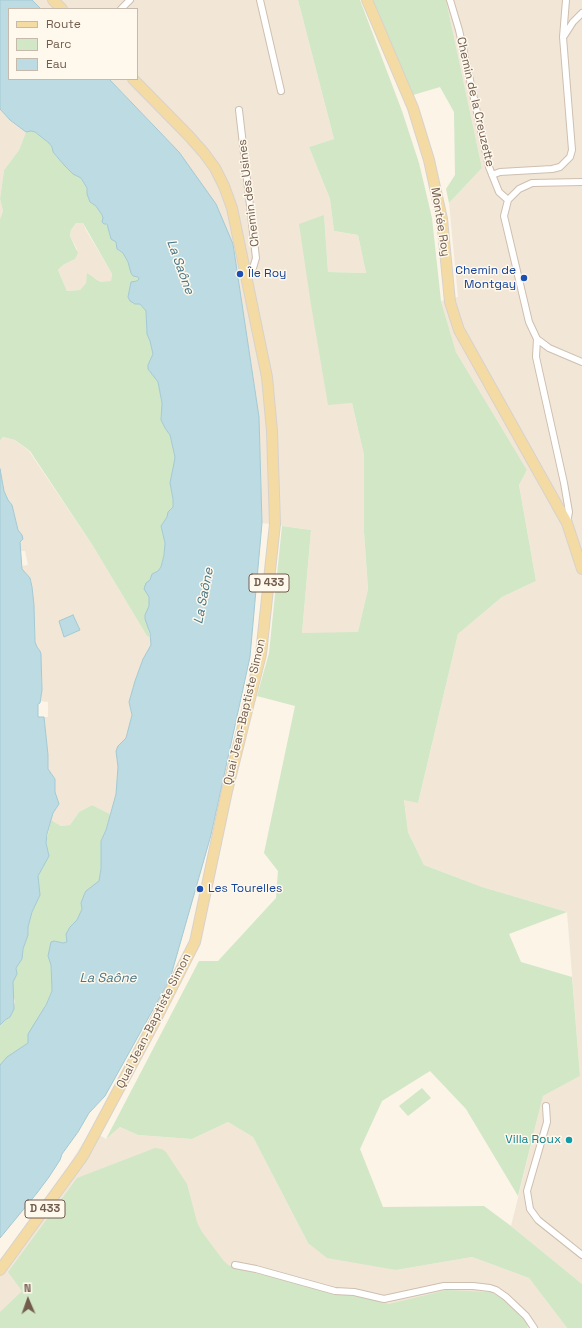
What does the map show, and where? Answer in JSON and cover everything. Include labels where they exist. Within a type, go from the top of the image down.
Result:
[{"type":"main road","points":[[53,0],[61,8]]},
{"type":"main road","name":"Montée Roy","points":[[367,0],[413,108],[429,160],[442,219],[450,302],[459,330],[567,523],[582,569]]},
{"type":"main road","name":"Quai Jean-Baptiste Simon","points":[[0,1270],[83,1156],[195,942],[227,791],[261,654],[275,524],[272,431],[267,377],[246,271],[232,208],[224,186],[215,168],[189,136],[134,80]]},
{"type":"street","points":[[122,8],[130,0]]},
{"type":"street","points":[[260,0],[281,90]]},
{"type":"street","name":"Chemin de la Creuzette","points":[[450,0],[459,30],[488,167],[499,192],[508,200]]},
{"type":"street","points":[[492,175],[500,172],[560,167],[570,157],[572,150],[563,37],[566,0]]},
{"type":"street","points":[[563,37],[573,22],[582,14]]},
{"type":"street","name":"Chemin des Usines","points":[[239,110],[256,258],[253,268],[246,271]]},
{"type":"street","points":[[582,182],[532,183],[519,189],[508,200],[504,216],[529,322],[537,339],[549,348],[582,362]]},
{"type":"street","points":[[537,339],[536,357],[564,483],[569,512],[567,523]]},
{"type":"street","points":[[546,1106],[547,1122],[527,1191],[530,1209],[538,1220],[582,1255]]},
{"type":"street","points":[[235,1265],[256,1269],[335,1291],[354,1292],[384,1299],[444,1286],[490,1288],[506,1297],[526,1316],[534,1328]]},
{"type":"shaded area","points":[[32,0],[298,0],[334,139],[309,147],[330,199],[334,231],[358,235],[366,273],[328,272],[324,215],[328,404],[352,403],[364,455],[364,532],[368,589],[358,633],[302,633],[311,530],[262,523],[259,417],[233,244],[179,152],[110,80],[138,80],[138,8],[40,8]]},
{"type":"shaded area","points":[[446,0],[582,0],[582,1284],[511,1226],[543,1096],[580,1076],[567,912],[482,887],[424,865],[408,832],[404,799],[418,803],[458,634],[502,597],[536,581],[519,485],[527,470],[456,352],[441,301],[458,297],[449,203],[482,168]]},
{"type":"shaded area","points":[[0,109],[10,120],[26,132],[19,150],[4,170],[0,199]]},
{"type":"shaded area","points":[[0,199],[3,211],[0,219]]},
{"type":"shaded area","points":[[76,223],[83,223],[112,274],[111,282],[101,282],[92,277],[87,278],[86,283],[80,290],[67,291],[58,270],[63,265],[75,259],[77,249],[70,236],[71,230]]},
{"type":"shaded area","points":[[3,437],[15,440],[29,451],[93,546],[147,636],[150,637],[151,645],[143,659],[129,702],[132,715],[126,739],[118,746],[118,777],[116,794],[110,814],[92,805],[79,812],[70,825],[61,826],[51,820],[53,813],[59,804],[55,792],[55,779],[48,769],[44,717],[48,717],[48,702],[40,701],[42,690],[41,654],[35,642],[34,605],[30,578],[21,566],[28,565],[25,551],[20,551],[20,542],[23,539],[18,530],[12,505],[4,491],[0,469],[0,441]]},
{"type":"shaded area","points":[[228,1122],[253,1137],[308,1243],[396,1270],[472,1257],[529,1278],[567,1328],[0,1328],[0,1263],[37,1216],[91,1130],[106,1139],[120,1127],[138,1135],[192,1139]]},
{"type":"green space","points":[[298,0],[360,0],[402,111],[419,163],[432,218],[441,301],[456,352],[527,470],[519,485],[536,581],[502,597],[458,634],[418,803],[404,800],[408,832],[424,865],[482,887],[567,912],[509,934],[521,962],[572,977],[580,1076],[543,1096],[518,1196],[466,1109],[430,1071],[382,1101],[360,1149],[383,1207],[484,1206],[511,1226],[582,1284],[582,1328],[567,1328],[529,1278],[472,1257],[396,1270],[327,1258],[308,1243],[253,1137],[228,1122],[192,1139],[138,1135],[120,1127],[106,1139],[199,961],[218,961],[276,898],[278,871],[264,853],[295,706],[257,696],[269,653],[282,526],[311,530],[302,633],[358,632],[368,589],[364,532],[364,455],[352,403],[328,405],[299,224],[324,215],[328,272],[366,273],[358,235],[334,231],[330,199],[309,147],[334,139]]},
{"type":"green space","points":[[373,0],[446,0],[482,168],[449,203],[446,189],[455,175],[454,112],[440,87],[413,95]]},
{"type":"green space","points":[[26,132],[35,132],[49,143],[53,152],[64,165],[73,174],[81,178],[87,188],[87,194],[90,202],[96,206],[102,215],[109,230],[110,236],[116,242],[119,251],[123,253],[133,276],[138,277],[139,279],[131,283],[128,297],[130,301],[135,304],[140,304],[146,311],[147,334],[153,354],[148,369],[158,382],[162,403],[161,420],[170,435],[175,457],[170,483],[173,507],[168,512],[167,517],[161,526],[165,543],[164,555],[161,567],[158,571],[152,574],[150,580],[149,606],[145,619],[150,637],[147,636],[93,546],[30,451],[15,440],[3,437],[0,441],[0,219],[3,211],[0,199],[4,170],[19,150]],"holes":[[[76,223],[83,223],[112,274],[111,281],[101,282],[87,273],[86,283],[80,290],[67,291],[58,270],[63,265],[75,259],[78,253],[70,236],[71,230]]]},
{"type":"green space","points":[[92,805],[110,814],[106,830],[101,841],[101,869],[99,882],[81,903],[82,909],[77,920],[70,927],[67,942],[63,943],[54,941],[48,956],[51,965],[52,991],[28,1043],[0,1065],[0,1025],[10,1017],[15,1002],[13,982],[17,974],[16,968],[22,959],[32,912],[40,895],[38,876],[49,856],[46,843],[51,820],[61,826],[70,825],[79,812]]},
{"type":"green space","points":[[422,1088],[431,1098],[408,1116],[399,1106]]},
{"type":"green space","points":[[155,1148],[162,1149],[166,1152],[187,1184],[197,1222],[202,1232],[228,1265],[337,1295],[350,1294],[389,1304],[447,1290],[491,1292],[503,1299],[525,1319],[528,1325],[527,1328],[0,1328],[0,1312],[22,1291],[8,1272],[77,1178]]},
{"type":"water","name":"La Saône","points":[[0,0],[32,0],[40,8],[8,8],[8,80],[110,80],[179,152],[216,204],[233,244],[259,417],[262,523],[250,657],[211,835],[170,979],[105,1096],[89,1113],[49,1177],[0,1238],[0,1065],[7,1057],[28,1043],[28,1034],[46,1005],[52,991],[51,965],[48,956],[51,942],[67,942],[66,934],[77,920],[82,909],[81,903],[86,891],[99,881],[101,869],[101,841],[106,830],[116,794],[118,767],[116,751],[118,746],[126,738],[132,715],[129,702],[143,659],[151,645],[150,633],[145,619],[149,606],[149,597],[144,589],[152,574],[158,571],[161,567],[164,555],[165,543],[161,526],[167,517],[168,512],[173,507],[170,483],[175,457],[170,435],[161,420],[162,403],[158,382],[148,369],[148,365],[153,354],[147,334],[146,311],[140,304],[135,304],[130,301],[128,297],[131,282],[137,281],[139,279],[138,277],[133,276],[123,253],[117,249],[116,242],[111,239],[107,224],[102,222],[102,215],[96,206],[90,202],[87,194],[87,188],[81,178],[73,174],[64,165],[53,152],[49,143],[35,132],[26,132],[10,120],[0,109]]},
{"type":"water","points":[[0,469],[4,491],[12,505],[18,530],[23,539],[20,542],[22,569],[30,578],[32,587],[35,642],[41,654],[42,690],[40,703],[38,704],[38,717],[44,717],[48,769],[55,779],[55,792],[59,804],[53,813],[47,834],[46,843],[49,856],[38,876],[40,895],[32,912],[22,959],[16,968],[17,974],[13,982],[14,1009],[10,1017],[0,1025]]},
{"type":"water","points":[[73,615],[80,630],[64,637],[59,621]]},
{"type":"place","name":"Île Roy","points":[[240,274]]},
{"type":"place","name":"Chemin de Montgay","points":[[524,278]]},
{"type":"place","name":"Les Tourelles","points":[[200,889]]},
{"type":"place","name":"Villa Roux","points":[[569,1140]]}]
